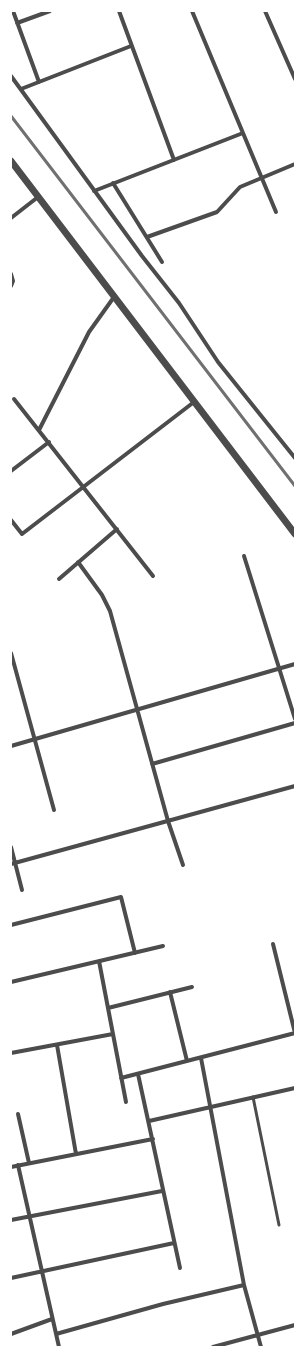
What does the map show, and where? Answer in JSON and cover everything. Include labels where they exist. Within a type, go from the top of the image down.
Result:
[{"type":"street","points":[[13,11],[40,82]]},
{"type":"street","points":[[17,23],[50,11]]},
{"type":"street","points":[[119,11],[174,160]]},
{"type":"street","points":[[192,11],[276,212]]},
{"type":"street","points":[[265,11],[295,79]]},
{"type":"street","points":[[21,89],[131,46]]},
{"type":"street","points":[[11,76],[94,191],[178,303],[218,362],[295,458]]},
{"type":"street","points":[[94,191],[243,133]]},
{"type":"street","points":[[11,162],[295,534]]},
{"type":"street","points":[[147,237],[217,212],[240,187],[295,164]]},
{"type":"street","points":[[114,183],[162,262]]},
{"type":"street","points":[[11,218],[38,197]]},
{"type":"street","points":[[11,274],[13,282],[11,286]]},
{"type":"street","points":[[39,430],[89,332],[114,297]]},
{"type":"street","points":[[14,399],[84,486],[153,576]]},
{"type":"street","points":[[11,520],[22,534],[194,402]]},
{"type":"street","points":[[11,471],[49,442]]},
{"type":"street","points":[[59,579],[117,529]]},
{"type":"street","points":[[244,556],[295,719]]},
{"type":"street","points":[[78,562],[102,595],[110,611],[168,821],[183,865]]},
{"type":"street","points":[[11,653],[54,810]]},
{"type":"street","points":[[11,746],[295,664]]},
{"type":"street","points":[[152,764],[295,723]]},
{"type":"street","points":[[13,864],[295,786]]},
{"type":"street","points":[[11,847],[13,864],[22,890]]},
{"type":"street","points":[[11,925],[121,897],[136,953]]},
{"type":"street","points":[[121,1078],[295,1034],[273,944]]},
{"type":"street","points":[[11,982],[163,946]]},
{"type":"street","points":[[99,962],[126,1102]]},
{"type":"street","points":[[108,1008],[192,987]]},
{"type":"street","points":[[170,992],[187,1061]]},
{"type":"street","points":[[11,1053],[113,1034]]},
{"type":"street","points":[[57,1045],[76,1154]]},
{"type":"street","points":[[201,1058],[244,1285],[261,1347]]},
{"type":"street","points":[[138,1074],[153,1139],[162,1191],[180,1268]]},
{"type":"street","points":[[149,1121],[295,1088]]},
{"type":"street","points":[[18,1114],[29,1163]]},
{"type":"street","points":[[11,1167],[153,1139]]},
{"type":"street","points":[[18,1165],[59,1347]]},
{"type":"street","points":[[11,1220],[162,1191]]},
{"type":"street","points":[[11,1278],[174,1243]]},
{"type":"street","points":[[56,1334],[163,1304],[244,1285]]},
{"type":"street","points":[[11,1334],[52,1319]]},
{"type":"street","points":[[213,1347],[295,1325]]},
{"type":"lane","points":[[253,1097],[279,1225]]},
{"type":"railway","points":[[11,116],[295,486]]}]
